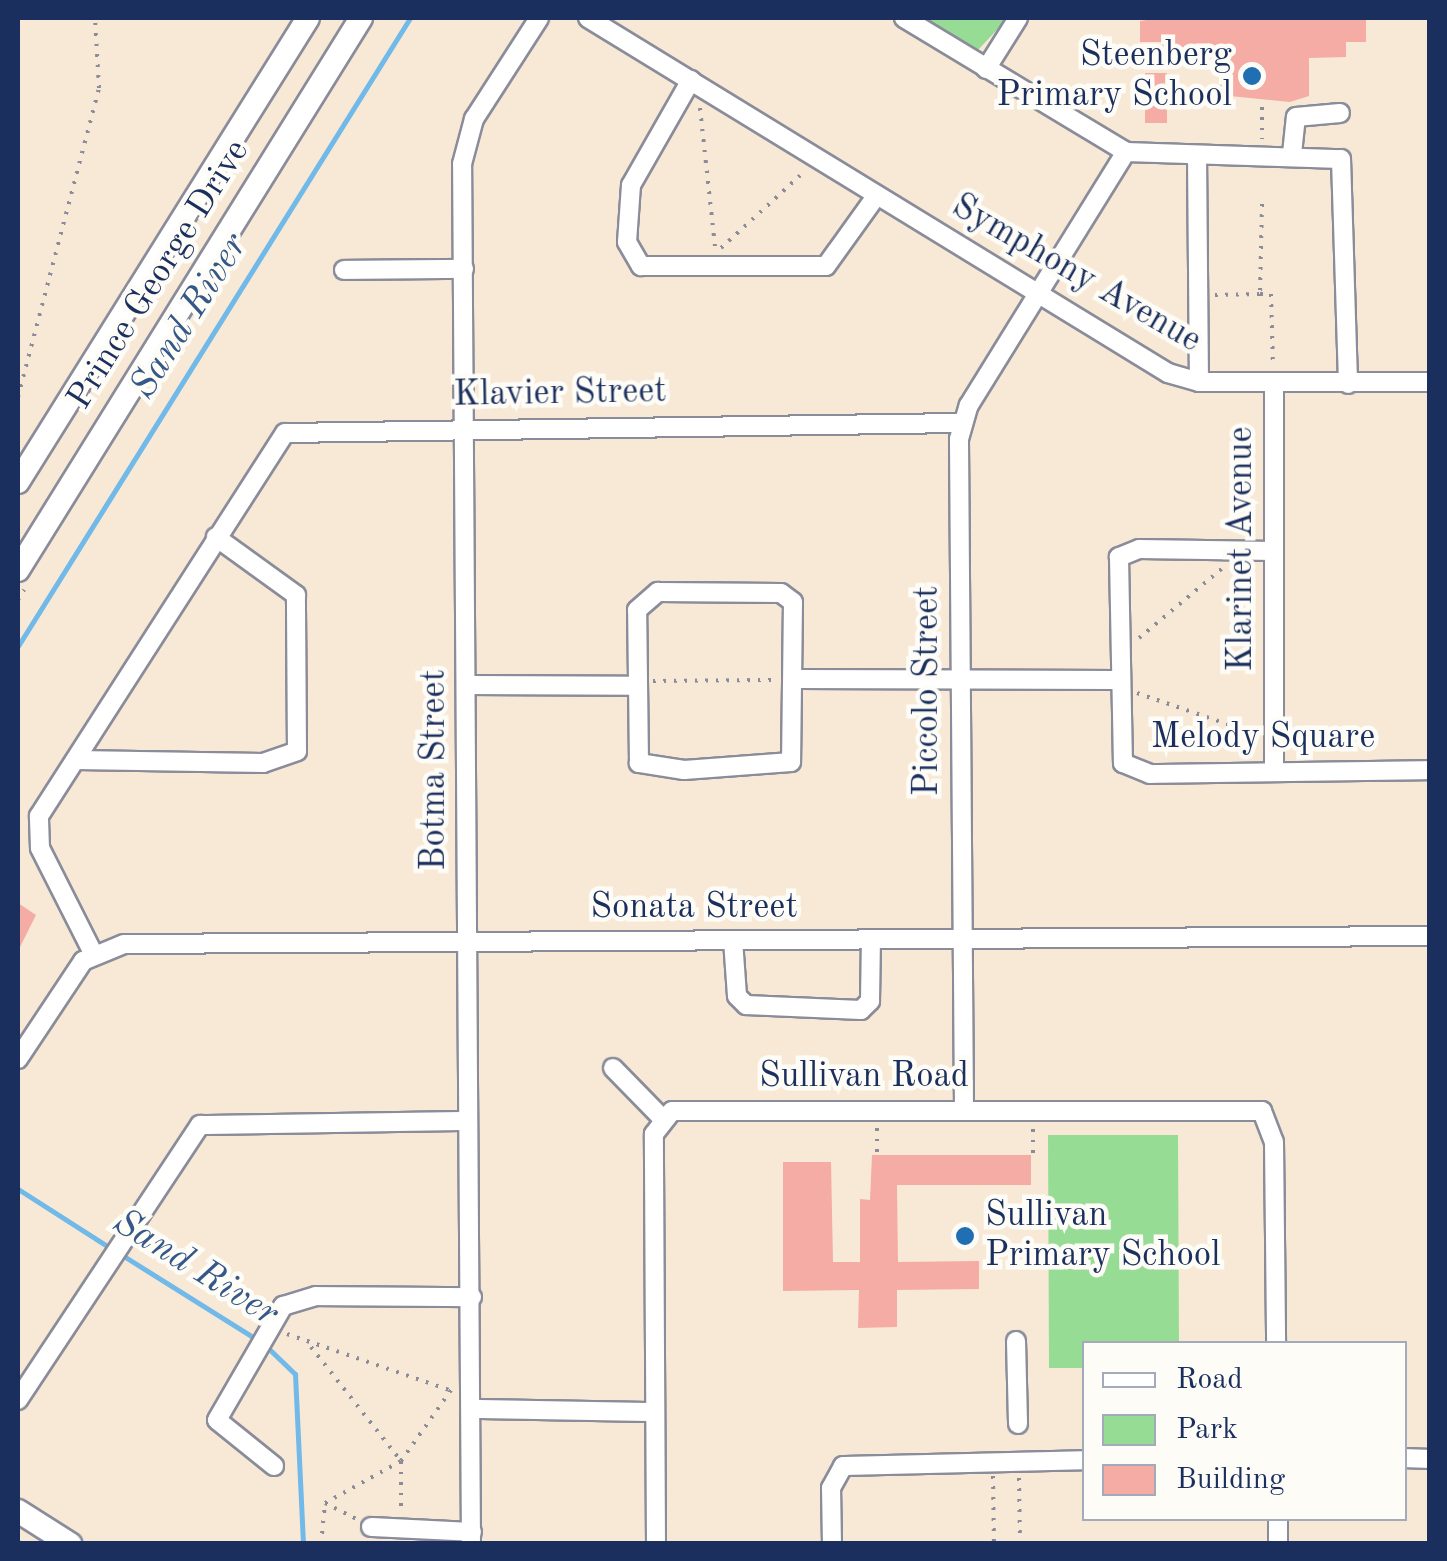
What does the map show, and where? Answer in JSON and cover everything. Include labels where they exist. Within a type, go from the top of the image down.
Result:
[{"type":"main road","name":"Prince George Drive","points":[[18,570],[361,18]]},
{"type":"main road","name":"Prince George Drive","points":[[18,482],[304,23]]},
{"type":"main road","points":[[18,1511],[70,1544]]},
{"type":"street","name":"Botma Street","points":[[472,1538],[474,1409],[463,428],[469,132],[539,18]]},
{"type":"street","name":"Symphony Avenue","points":[[588,18],[1153,365],[1199,382],[1430,382]]},
{"type":"street","points":[[904,18],[1126,152],[1292,154],[1341,159],[1346,204],[1348,384]]},
{"type":"street","points":[[986,69],[1018,18]]},
{"type":"street","points":[[692,80],[631,186],[627,242],[641,266],[826,266],[877,195]]},
{"type":"street","points":[[1292,154],[1296,117],[1340,113]]},
{"type":"street","points":[[962,423],[1126,152]]},
{"type":"street","points":[[1197,155],[1199,382]]},
{"type":"street","points":[[344,270],[464,269]]},
{"type":"street","name":"Klarinet Avenue","points":[[1274,385],[1274,772]]},
{"type":"street","name":"Klavier Street","points":[[93,953],[36,832],[77,760],[285,433],[962,423]]},
{"type":"street","name":"Piccolo Street","points":[[962,423],[964,1108]]},
{"type":"street","points":[[77,760],[263,763],[296,751],[296,594],[216,538]]},
{"type":"street","name":"Melody Square","points":[[1274,550],[1122,554],[1116,641],[1118,745],[1130,769],[1430,770]]},
{"type":"street","points":[[658,592],[786,595],[798,679],[795,754],[775,768],[644,768],[635,686],[638,610],[658,592]]},
{"type":"street","name":"Melody Square","points":[[798,679],[1116,680]]},
{"type":"street","points":[[468,685],[635,686]]},
{"type":"street","name":"Sonata Street","points":[[93,953],[124,944],[1430,936]]},
{"type":"street","points":[[733,940],[737,996],[746,1004],[860,1010],[870,1001],[871,939]]},
{"type":"street","points":[[18,1060],[93,953]]},
{"type":"street","points":[[613,1068],[661,1116],[653,1412],[656,1544]]},
{"type":"street","name":"Sullivan Road","points":[[661,1116],[964,1108],[1262,1111],[1274,1142],[1276,1341]]},
{"type":"street","points":[[18,1400],[104,1263],[200,1125],[468,1121]]},
{"type":"street","points":[[274,1466],[218,1427],[266,1330],[306,1296],[472,1297]]},
{"type":"street","points":[[1016,1341],[1018,1424]]},
{"type":"street","points":[[474,1409],[653,1412]]},
{"type":"street","points":[[832,1544],[832,1488],[843,1466],[1082,1460]]},
{"type":"street","points":[[371,1527],[472,1538]]},
{"type":"path","points":[[18,397],[99,88],[95,18]]},
{"type":"path","points":[[692,80],[708,138],[716,252],[803,176],[814,156]]},
{"type":"path","points":[[1262,107],[1262,154]]},
{"type":"path","points":[[1260,294],[1262,204]]},
{"type":"path","points":[[1198,295],[1271,294],[1274,385]]},
{"type":"path","points":[[1116,641],[1136,640],[1228,563],[1230,550]]},
{"type":"path","points":[[635,686],[798,679]]},
{"type":"path","points":[[1116,680],[1274,734]]},
{"type":"path","points":[[1033,1128],[1033,1153]]},
{"type":"path","points":[[877,1129],[877,1153]]},
{"type":"path","points":[[266,1330],[451,1390],[474,1409]]},
{"type":"path","points":[[310,1347],[400,1461],[402,1529]]},
{"type":"path","points":[[325,1503],[400,1461],[451,1390]]},
{"type":"path","points":[[1019,1461],[1020,1544]]},
{"type":"path","points":[[993,1462],[994,1544]]},
{"type":"path","points":[[325,1503],[371,1527]]},
{"type":"path","points":[[321,1544],[325,1503]]},
{"type":"green space","points":[[922,18],[1008,18],[978,50]]},
{"type":"green space","points":[[1048,1135],[1178,1135],[1179,1341],[1082,1341],[1082,1368],[1049,1368]]},
{"type":"building","points":[[1160,18],[1366,19],[1366,42],[1346,42],[1346,57],[1309,58],[1309,96],[1290,102],[1220,95],[1220,57],[1161,57],[1161,42],[1140,42],[1140,21]]},
{"type":"building","points":[[1145,73],[1167,73],[1167,123],[1145,123]]},
{"type":"building","points":[[18,903],[36,915],[18,951]]},
{"type":"building","points":[[872,1155],[1031,1155],[1031,1185],[897,1185],[898,1262],[979,1261],[979,1289],[897,1290],[897,1327],[858,1328],[859,1290],[783,1291],[783,1162],[831,1162],[833,1262],[860,1262],[860,1199],[870,1200]]},
{"type":"waterway","name":"Sand River","points":[[18,646],[410,18]]},
{"type":"waterway","name":"Sand River","points":[[18,1189],[112,1249]]},
{"type":"waterway","name":"Sand River","points":[[122,1255],[256,1339]]},
{"type":"waterway","name":"Sand River","points":[[265,1345],[295,1374],[303,1544]]},
{"type":"place","name":"Steenberg Primary School","points":[[1252,76]]},
{"type":"place","name":"Sullivan Primary School","points":[[965,1236]]}]
